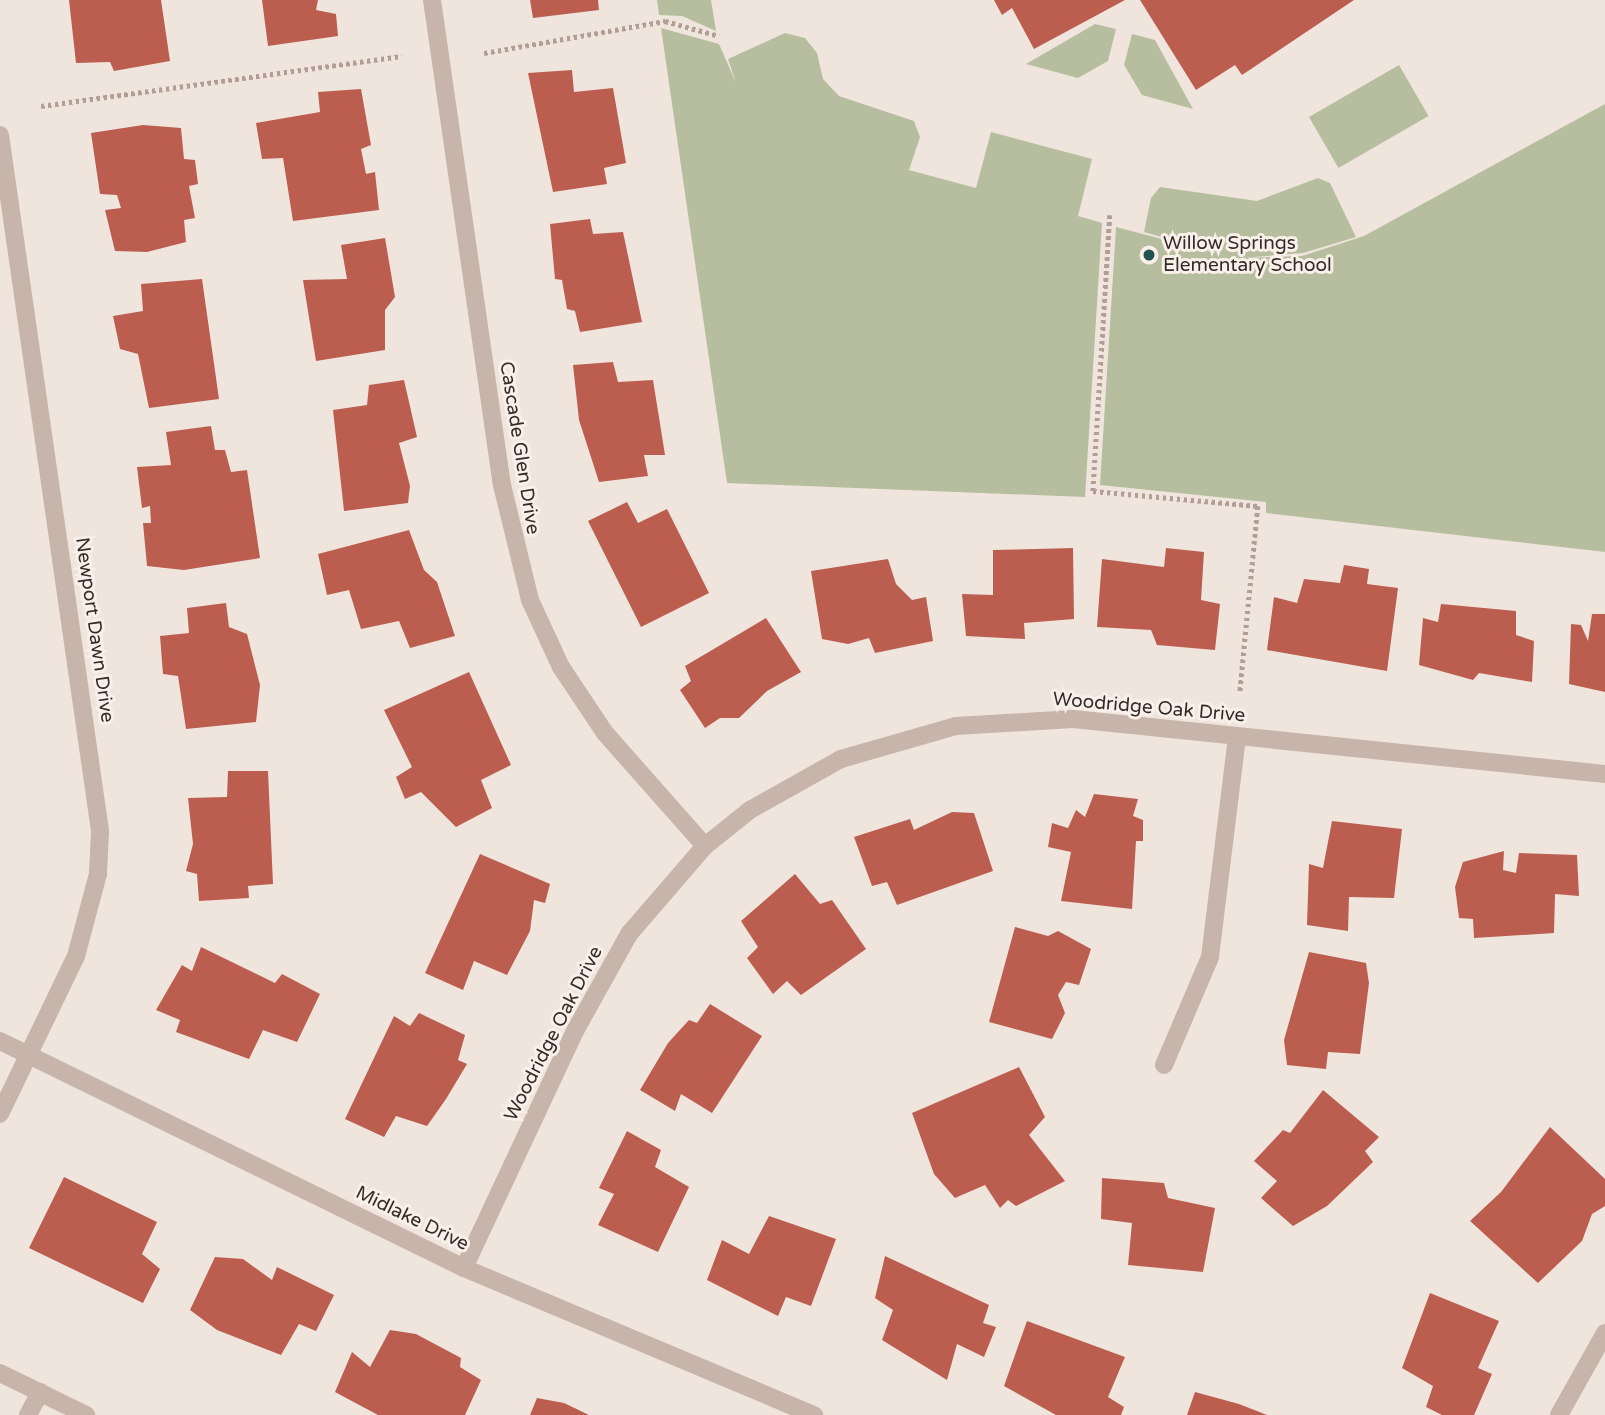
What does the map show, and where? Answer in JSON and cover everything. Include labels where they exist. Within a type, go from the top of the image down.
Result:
[{"type":"street","name":"Cascade Glen Drive","points":[[432,0],[502,485],[530,600],[561,667],[605,733],[705,846]]},
{"type":"street","name":"Newport Dawn Drive","points":[[0,135],[100,831],[89,916],[0,1114]]},
{"type":"street","name":"Woodridge Oak Drive","points":[[464,1268],[600,982],[636,925],[705,846],[750,810],[841,759],[956,726],[1073,719],[1605,774]]},
{"type":"street","points":[[1164,1065],[1210,957],[1237,738]]},
{"type":"street","name":"Midlake Drive","points":[[0,1041],[464,1268],[814,1415]]},
{"type":"street","points":[[1559,1415],[1605,1333]]},
{"type":"street","points":[[0,1373],[86,1415]]},
{"type":"street","points":[[28,1415],[40,1392]]},
{"type":"path","points":[[484,53],[665,21],[719,36]]},
{"type":"path","points":[[41,106],[402,56]]},
{"type":"path","points":[[1110,215],[1093,491],[1258,506],[1240,693]]},
{"type":"green space","points":[[657,0],[711,0],[716,31],[682,16],[659,15]]},
{"type":"green space","points":[[1095,24],[1116,29],[1108,61],[1078,78],[1026,64]]},
{"type":"green space","points":[[661,28],[719,44],[736,83],[728,59],[785,33],[805,38],[817,53],[823,79],[839,96],[914,121],[920,137],[909,170],[976,188],[991,132],[1092,159],[1078,216],[1102,223],[1085,497],[727,483]]},
{"type":"green space","points":[[1132,34],[1155,40],[1193,109],[1142,95],[1124,65]]},
{"type":"green space","points":[[1399,65],[1428,116],[1338,168],[1309,117]]},
{"type":"green space","points":[[1605,104],[1605,552],[1266,513],[1266,502],[1100,485],[1116,227],[1227,256],[1144,232],[1151,198],[1160,187],[1257,201],[1318,178],[1330,183],[1356,237],[1303,253],[1241,258],[1302,256],[1364,236]]},
{"type":"building","points":[[69,0],[161,0],[170,61],[114,71],[110,62],[76,63]]},
{"type":"building","points":[[262,0],[318,0],[316,10],[336,14],[338,36],[268,46]]},
{"type":"building","points":[[530,0],[598,0],[599,10],[533,18]]},
{"type":"building","points":[[994,0],[1125,0],[1034,49],[1012,8],[1002,15]]},
{"type":"building","points":[[1140,0],[1354,0],[1242,75],[1235,65],[1196,90]]},
{"type":"building","points":[[572,70],[574,92],[613,88],[626,163],[604,168],[607,184],[553,192],[528,73]]},
{"type":"building","points":[[361,89],[371,145],[361,149],[366,174],[375,172],[379,210],[293,221],[283,158],[262,159],[256,123],[320,112],[318,92]]},
{"type":"building","points":[[143,125],[181,128],[184,159],[195,160],[198,184],[189,186],[195,218],[184,220],[186,242],[147,252],[115,251],[105,210],[121,208],[117,195],[100,194],[91,133]]},
{"type":"building","points":[[590,219],[593,234],[623,232],[642,322],[580,332],[575,311],[567,309],[562,280],[555,279],[550,224]]},
{"type":"building","points":[[385,238],[395,297],[385,310],[385,350],[316,361],[303,280],[347,279],[341,245]]},
{"type":"building","points":[[202,279],[219,399],[149,408],[138,354],[120,349],[113,316],[143,311],[141,284]]},
{"type":"building","points":[[613,362],[618,382],[653,380],[665,455],[644,455],[648,476],[599,482],[579,420],[573,365]]},
{"type":"building","points":[[404,380],[417,437],[399,443],[410,486],[408,503],[344,511],[333,410],[367,405],[369,385]]},
{"type":"building","points":[[211,426],[215,450],[225,450],[231,472],[247,470],[260,558],[184,570],[147,566],[143,523],[151,523],[150,506],[142,508],[137,467],[171,465],[166,432]]},
{"type":"building","points":[[627,502],[638,523],[667,509],[709,593],[641,627],[588,521]]},
{"type":"building","points":[[409,530],[424,570],[437,582],[455,636],[410,648],[399,621],[361,629],[349,590],[327,595],[318,554]]},
{"type":"building","points":[[1073,548],[1074,619],[1024,623],[1025,639],[966,636],[962,594],[993,595],[993,550]]},
{"type":"building","points":[[1166,548],[1204,552],[1201,600],[1220,604],[1215,650],[1157,645],[1151,630],[1097,627],[1102,559],[1164,567]]},
{"type":"building","points":[[888,559],[896,584],[912,600],[926,597],[933,641],[875,653],[869,638],[848,644],[822,639],[811,571]]},
{"type":"building","points":[[1344,565],[1369,569],[1367,584],[1398,588],[1387,671],[1267,650],[1274,597],[1297,603],[1304,579],[1340,583]]},
{"type":"building","points":[[226,603],[229,627],[247,634],[260,685],[256,722],[186,729],[178,676],[163,674],[160,636],[189,633],[187,608]]},
{"type":"building","points":[[1441,604],[1516,611],[1516,635],[1534,641],[1532,682],[1479,673],[1473,680],[1419,665],[1423,618],[1438,622]]},
{"type":"building","points":[[1592,614],[1605,614],[1605,692],[1569,684],[1571,624],[1581,625],[1588,641]]},
{"type":"building","points":[[766,618],[801,672],[767,691],[739,718],[720,718],[705,728],[680,690],[691,681],[685,666]]},
{"type":"building","points":[[469,672],[511,765],[481,780],[492,808],[456,827],[421,792],[405,799],[396,777],[412,767],[384,710]]},
{"type":"building","points":[[228,771],[268,771],[273,884],[248,886],[249,898],[199,901],[197,874],[186,871],[193,844],[188,798],[227,797]]},
{"type":"building","points":[[1094,794],[1138,799],[1133,816],[1143,820],[1143,841],[1136,841],[1132,909],[1061,901],[1071,852],[1048,847],[1052,823],[1068,828],[1076,810],[1085,817]]},
{"type":"building","points":[[952,812],[974,813],[993,871],[897,905],[887,882],[872,886],[854,837],[910,819],[914,830]]},
{"type":"building","points":[[1332,821],[1402,829],[1394,898],[1349,897],[1348,931],[1307,925],[1309,864],[1323,868]]},
{"type":"building","points":[[1504,851],[1503,870],[1516,873],[1519,853],[1577,855],[1579,896],[1555,894],[1554,933],[1474,938],[1473,919],[1459,918],[1455,887],[1463,862]]},
{"type":"building","points":[[480,854],[550,884],[545,903],[534,900],[530,931],[507,975],[474,961],[463,990],[425,973]]},
{"type":"building","points":[[795,874],[820,904],[832,900],[866,949],[801,995],[787,981],[773,994],[747,958],[758,947],[741,921]]},
{"type":"building","points":[[1015,927],[1048,936],[1058,931],[1091,949],[1079,985],[1066,982],[1058,995],[1065,1013],[1052,1039],[989,1022]]},
{"type":"building","points":[[201,947],[275,983],[282,974],[320,994],[297,1042],[263,1030],[249,1059],[176,1032],[180,1020],[156,1010],[182,965],[192,971]]},
{"type":"building","points":[[1309,952],[1366,963],[1369,983],[1360,1054],[1328,1052],[1326,1069],[1287,1065],[1284,1040]]},
{"type":"building","points":[[710,1004],[762,1036],[712,1113],[681,1094],[675,1111],[640,1090],[668,1043],[689,1020],[697,1023]]},
{"type":"building","points":[[419,1013],[465,1035],[458,1060],[467,1064],[446,1099],[427,1126],[396,1116],[384,1137],[345,1119],[394,1016],[410,1026]]},
{"type":"building","points":[[1019,1067],[1045,1117],[1029,1135],[1065,1181],[1016,1206],[1008,1200],[1000,1208],[985,1185],[955,1198],[934,1174],[912,1113]]},
{"type":"building","points":[[1323,1090],[1379,1137],[1365,1151],[1373,1162],[1327,1206],[1293,1226],[1261,1198],[1277,1181],[1254,1161],[1283,1130],[1290,1133]]},
{"type":"building","points":[[1550,1127],[1605,1179],[1605,1206],[1592,1214],[1582,1241],[1538,1283],[1470,1221],[1501,1192]]},
{"type":"building","points":[[627,1131],[661,1150],[655,1167],[689,1187],[658,1252],[598,1225],[614,1194],[599,1188]]},
{"type":"building","points":[[64,1177],[157,1222],[142,1254],[160,1269],[143,1303],[29,1248]]},
{"type":"building","points":[[1102,1178],[1164,1183],[1168,1198],[1215,1208],[1203,1272],[1128,1265],[1132,1223],[1101,1219]]},
{"type":"building","points":[[769,1216],[836,1239],[811,1306],[786,1297],[778,1316],[707,1280],[722,1240],[749,1254]]},
{"type":"building","points":[[885,1256],[989,1305],[983,1323],[996,1327],[984,1357],[957,1344],[947,1380],[882,1340],[893,1310],[875,1298]]},
{"type":"building","points":[[215,1257],[243,1259],[272,1280],[277,1267],[334,1295],[316,1331],[299,1324],[281,1355],[217,1330],[190,1310]]},
{"type":"building","points":[[1430,1293],[1499,1321],[1478,1368],[1492,1374],[1474,1415],[1442,1415],[1426,1407],[1433,1386],[1402,1368]]},
{"type":"building","points":[[1027,1321],[1125,1357],[1108,1397],[1124,1407],[1121,1415],[1056,1415],[1004,1386]]},
{"type":"building","points":[[390,1330],[416,1334],[461,1358],[460,1367],[481,1380],[465,1415],[378,1415],[335,1392],[352,1352],[370,1367]]},
{"type":"building","points":[[1195,1392],[1239,1404],[1267,1415],[1187,1415]]},
{"type":"building","points":[[537,1398],[564,1403],[589,1415],[530,1415]]},
{"type":"place","name":"Willow Springs Elementary School","points":[[1149,255]]}]
